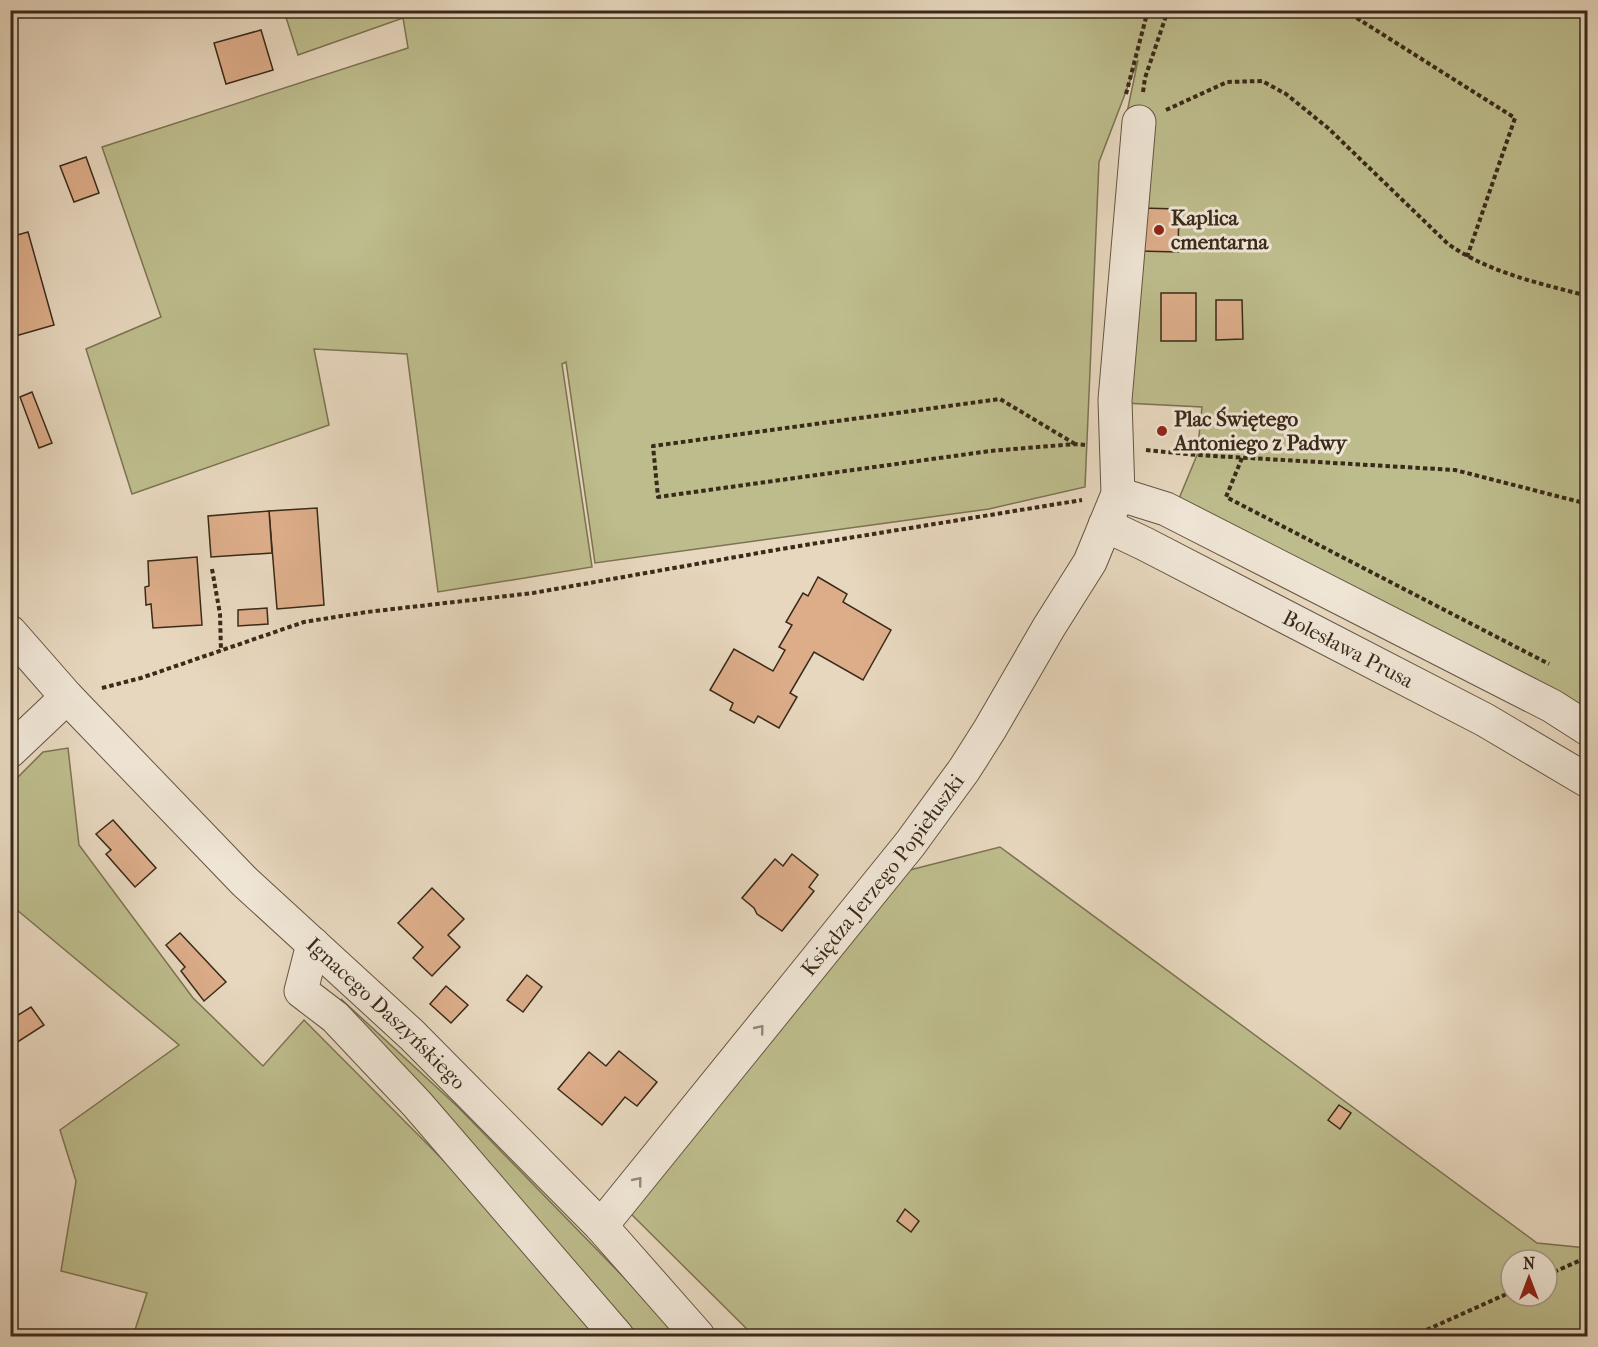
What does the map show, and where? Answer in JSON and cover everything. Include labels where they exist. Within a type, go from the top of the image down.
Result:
[{"type":"street","points":[[1131,113],[1115,400],[1118,494],[1166,509],[1552,706],[1587,729]]},
{"type":"street","name":"Księdza Jerzego Popiełuszki","points":[[601,1226],[910,844],[964,770],[1090,562],[1118,494]]},
{"type":"street","name":"Bolesława Prusa","points":[[1105,525],[1155,548],[1485,720],[1587,781]]},
{"type":"street","name":"Ignacego Daszyńskiego","points":[[10,632],[67,697],[245,882],[412,1035],[601,1226],[698,1336]]},
{"type":"street","points":[[10,751],[67,697]]},
{"type":"street","points":[[313,945],[302,992],[335,1017],[417,1104],[617,1336]]},
{"type":"path","points":[[1131,113],[1148,10]]},
{"type":"path","points":[[1131,113],[1168,10]]},
{"type":"path","points":[[1344,10],[1515,118],[1467,257]]},
{"type":"path","points":[[1131,113],[1227,82],[1262,81],[1286,94],[1328,128],[1448,244],[1467,257],[1511,276],[1587,296]]},
{"type":"path","points":[[1075,444],[1000,399],[653,446],[658,496],[990,451],[1075,444],[1242,458],[1455,470],[1587,504]]},
{"type":"path","points":[[1242,458],[1226,497],[1549,664]]},
{"type":"path","points":[[67,697],[141,678],[304,622],[367,612],[533,593],[781,549],[1118,494]]},
{"type":"path","points":[[212,569],[220,614],[221,651]]},
{"type":"path","points":[[1559,1270],[1587,1257]]},
{"type":"path","points":[[1413,1336],[1499,1297]]},
{"type":"shaded area","points":[[284,11],[1587,11],[1587,717],[1178,501],[1197,455],[1202,407],[1124,403],[1125,122],[1138,60],[1099,162],[1085,487],[989,509],[595,563],[566,362],[562,364],[592,567],[438,592],[407,354],[314,349],[329,425],[132,494],[86,349],[161,317],[102,147],[408,48],[403,18],[298,55]]},
{"type":"shaded area","points":[[68,748],[79,845],[193,998],[263,1066],[304,1020],[462,1179],[603,1336],[133,1336],[147,1293],[61,1271],[76,1181],[60,1130],[179,1045],[11,905],[11,784],[43,752]]},
{"type":"shaded area","points":[[1000,847],[1537,1243],[1587,1248],[1587,1336],[754,1336],[627,1210],[898,873]]},
{"type":"shaded area","points":[[341,999],[458,1107],[681,1336],[639,1336],[373,1045]]},
{"type":"building","points":[[261,30],[273,70],[226,84],[214,43]]},
{"type":"building","points":[[86,157],[99,193],[74,202],[60,166]]},
{"type":"building","name":"Kaplica cmentarna","points":[[1140,208],[1179,209],[1178,252],[1139,251]]},
{"type":"building","points":[[28,232],[54,325],[12,337],[10,237]]},
{"type":"building","points":[[1161,293],[1196,293],[1196,341],[1161,341]]},
{"type":"building","points":[[1216,300],[1242,300],[1243,339],[1216,340]]},
{"type":"building","points":[[32,392],[52,443],[39,448],[20,397]]},
{"type":"building","points":[[317,508],[324,605],[277,609],[269,511]]},
{"type":"building","points":[[269,511],[272,553],[211,557],[208,516]]},
{"type":"building","points":[[197,557],[202,625],[153,628],[151,604],[146,605],[145,587],[149,586],[148,561]]},
{"type":"building","points":[[818,577],[847,594],[843,602],[891,630],[863,680],[814,652],[790,693],[797,697],[779,728],[758,716],[754,723],[730,710],[733,703],[710,690],[734,649],[773,671],[785,650],[779,647],[792,625],[786,622],[803,593],[808,596]]},
{"type":"building","points":[[267,608],[268,624],[238,626],[238,610]]},
{"type":"building","points":[[113,820],[156,868],[135,887],[106,854],[111,850],[96,834]]},
{"type":"building","points":[[792,854],[818,875],[809,887],[814,891],[782,931],[757,914],[754,908],[742,898],[775,859],[783,866]]},
{"type":"building","points":[[432,888],[464,919],[448,935],[460,947],[432,976],[413,958],[423,947],[398,923]]},
{"type":"building","points":[[180,933],[226,982],[204,1001],[181,971],[185,967],[166,945]]},
{"type":"building","points":[[527,975],[542,987],[523,1012],[507,1000]]},
{"type":"building","points":[[446,986],[468,1005],[451,1023],[430,1004]]},
{"type":"building","points":[[31,1007],[44,1025],[16,1043],[10,1033],[10,1020]]},
{"type":"building","points":[[619,1051],[657,1082],[637,1106],[625,1097],[602,1125],[558,1089],[589,1052],[606,1066]]},
{"type":"building","points":[[1339,1105],[1351,1113],[1340,1129],[1328,1120]]},
{"type":"building","points":[[905,1209],[919,1221],[911,1232],[897,1221]]},
{"type":"place","name":"Kaplica cmentarna","points":[[1159,230]]},
{"type":"place","name":"Plac Świętego Antoniego z Padwy","points":[[1162,431]]}]
